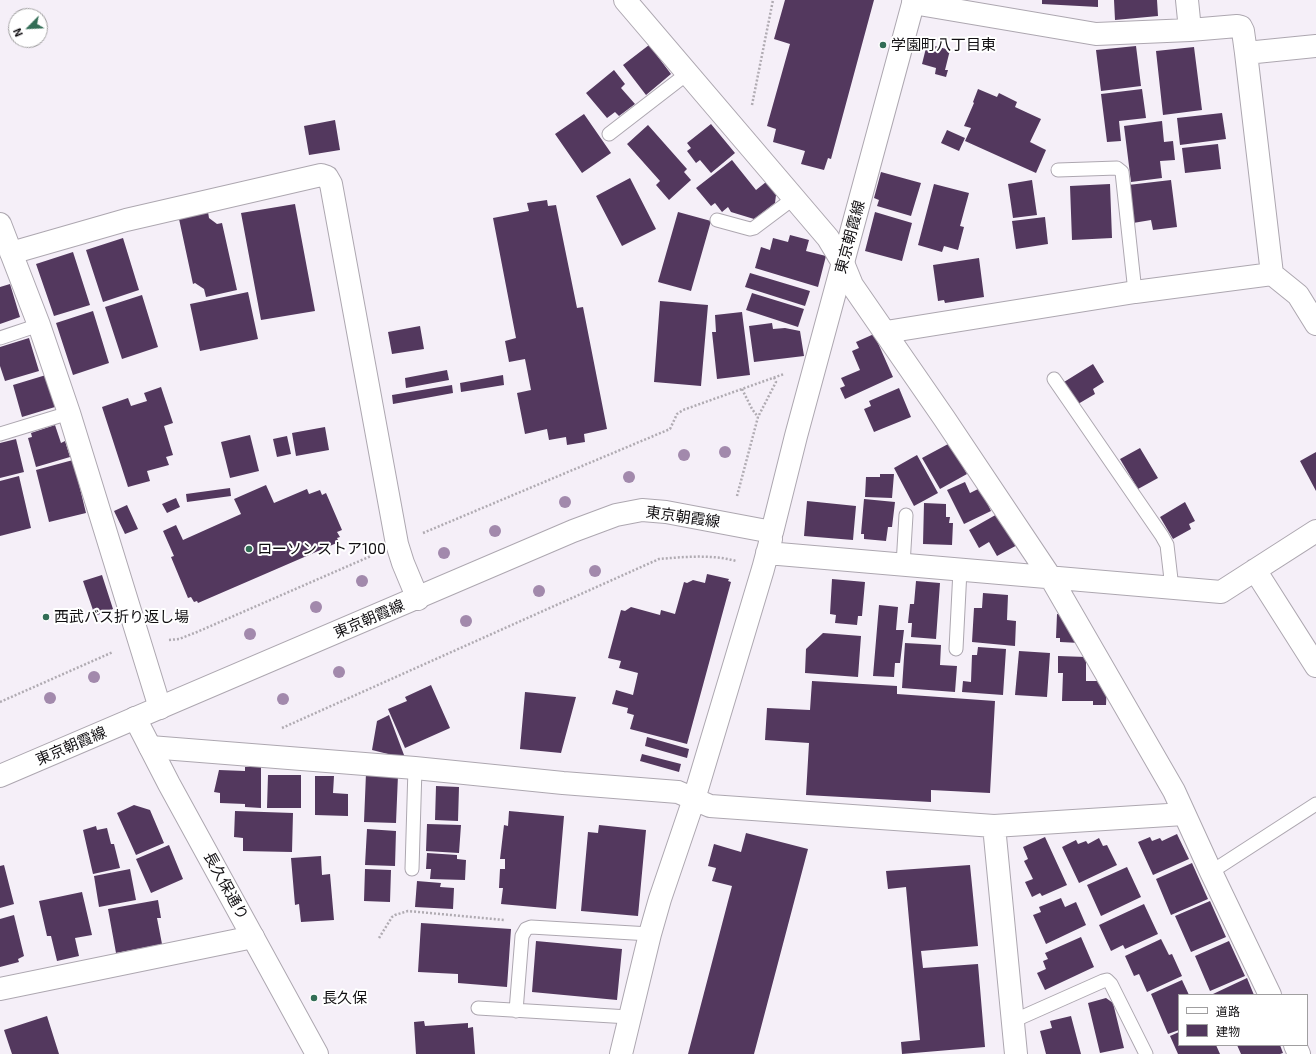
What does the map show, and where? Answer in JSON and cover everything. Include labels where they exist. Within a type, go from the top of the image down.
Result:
[{"type":"street","points":[[626,0],[828,238],[843,263],[852,285],[886,332],[1051,578],[1170,784],[1270,994]]},
{"type":"street","points":[[1187,0],[1190,30]]},
{"type":"street","points":[[913,2],[1096,34],[1241,27],[1243,31],[1246,53],[1272,274],[1298,295],[1316,324]]},
{"type":"street","name":"東京朝霞線","points":[[0,776],[573,531],[616,515],[642,510],[666,512],[772,532],[796,436],[913,2]]},
{"type":"street","points":[[1246,53],[1316,46]]},
{"type":"street","points":[[11,253],[126,220],[321,176],[327,177],[331,184],[397,544],[403,563],[418,598]]},
{"type":"street","points":[[0,224],[39,325],[69,413],[160,708]]},
{"type":"street","points":[[886,332],[1135,292],[1272,274]]},
{"type":"street","points":[[621,1054],[660,898],[694,799],[765,561],[772,532]]},
{"type":"street","points":[[765,561],[903,565],[1221,592],[1316,532]]},
{"type":"street","points":[[1255,570],[1316,666]]},
{"type":"street","name":"長久保通り","points":[[135,718],[169,784],[317,1054]]},
{"type":"street","points":[[150,747],[415,768],[571,784],[678,792],[710,806],[994,826],[1184,814]]},
{"type":"street","points":[[994,826],[1016,1054]]},
{"type":"street","points":[[0,989],[253,937]]},
{"type":"lane","points":[[609,134],[688,73]]},
{"type":"lane","points":[[1058,170],[1117,168],[1122,172],[1135,292]]},
{"type":"lane","points":[[717,220],[750,229],[754,228],[794,198]]},
{"type":"lane","points":[[0,338],[39,325]]},
{"type":"lane","points":[[1054,379],[1162,536],[1167,545],[1172,588]]},
{"type":"lane","points":[[0,434],[69,413]]},
{"type":"lane","points":[[903,565],[906,515]]},
{"type":"lane","points":[[956,649],[960,570]]},
{"type":"lane","points":[[412,869],[415,768]]},
{"type":"lane","points":[[1211,872],[1316,804]]},
{"type":"lane","points":[[516,1010],[522,936],[526,929],[532,927],[650,934]]},
{"type":"lane","points":[[1013,1021],[1102,981],[1108,980],[1146,1054]]},
{"type":"lane","points":[[478,1008],[629,1018]]},
{"type":"path","points":[[739,133],[747,126],[773,0]]},
{"type":"path","points":[[730,523],[758,417],[776,382],[774,377]]},
{"type":"path","points":[[742,389],[752,410],[758,417]]},
{"type":"path","points":[[280,730],[659,560],[686,557],[721,557],[765,561]]},
{"type":"path","points":[[380,938],[395,914],[408,911],[514,921],[526,929]]},
{"type":"building","points":[[785,0],[874,0],[831,159],[828,158],[824,170],[801,164],[805,151],[773,142],[776,129],[767,126],[790,44],[774,39]]},
{"type":"building","points":[[1042,0],[1098,0],[1098,7],[1042,4]]},
{"type":"building","points":[[1114,0],[1157,0],[1158,16],[1115,20]]},
{"type":"building","points":[[927,44],[950,50],[945,70],[948,70],[946,77],[935,74],[936,68],[922,64]]},
{"type":"building","points":[[649,45],[671,74],[646,95],[623,65]]},
{"type":"building","points":[[1136,46],[1141,86],[1101,91],[1096,50]]},
{"type":"building","points":[[1194,47],[1202,110],[1163,115],[1156,51]]},
{"type":"building","points":[[614,70],[625,84],[621,88],[635,104],[619,116],[615,112],[607,118],[586,93]]},
{"type":"building","points":[[978,89],[997,97],[999,93],[1017,102],[1015,107],[1041,119],[1030,142],[1046,150],[1036,173],[965,141],[971,128],[964,126],[974,103],[973,102]]},
{"type":"building","points":[[1142,89],[1146,118],[1119,121],[1121,141],[1107,142],[1101,94]]},
{"type":"building","points":[[1222,113],[1226,139],[1180,145],[1177,118]]},
{"type":"building","points":[[584,114],[611,153],[582,173],[555,134]]},
{"type":"building","points":[[335,120],[340,150],[309,155],[304,126]]},
{"type":"building","points":[[1162,121],[1164,142],[1173,141],[1175,160],[1160,161],[1162,178],[1131,182],[1124,126]]},
{"type":"building","points":[[711,124],[735,153],[711,173],[700,160],[696,163],[687,151],[691,148],[687,143]]},
{"type":"building","points":[[648,125],[687,169],[684,172],[691,180],[669,200],[656,185],[660,181],[627,144]]},
{"type":"building","points":[[947,130],[965,138],[959,151],[941,143]]},
{"type":"building","points":[[1218,144],[1221,169],[1185,173],[1182,148]]},
{"type":"building","points":[[732,160],[756,190],[766,182],[776,195],[775,203],[754,219],[731,212],[728,207],[722,212],[715,203],[711,206],[696,188]]},
{"type":"building","points":[[881,172],[921,183],[911,216],[877,206],[879,200],[874,198]]},
{"type":"building","points":[[630,178],[656,229],[622,246],[596,196]]},
{"type":"building","points":[[1032,180],[1037,215],[1013,218],[1008,184]]},
{"type":"building","points":[[1171,180],[1177,227],[1153,230],[1151,220],[1133,223],[1128,185]]},
{"type":"building","points":[[934,184],[969,193],[960,226],[964,227],[958,250],[944,246],[942,252],[918,245]]},
{"type":"building","points":[[1110,184],[1112,238],[1072,240],[1070,186]]},
{"type":"building","points":[[547,200],[548,206],[556,205],[577,308],[583,307],[607,429],[584,434],[585,442],[567,445],[566,437],[549,440],[547,429],[525,434],[517,393],[531,390],[525,359],[509,362],[505,341],[516,338],[493,218],[529,211],[527,203]]},
{"type":"building","points":[[295,204],[315,311],[261,320],[241,213]]},
{"type":"building","points":[[208,212],[209,218],[217,224],[222,223],[237,290],[206,297],[204,289],[195,283],[193,284],[179,219]]},
{"type":"building","points":[[678,212],[711,221],[691,291],[658,282]]},
{"type":"building","points":[[875,212],[912,223],[902,261],[865,251]]},
{"type":"building","points":[[1045,217],[1048,244],[1016,249],[1012,221]]},
{"type":"building","points":[[790,235],[809,240],[806,251],[826,256],[818,287],[755,268],[761,247],[770,250],[773,238],[788,242]]},
{"type":"building","points":[[123,238],[139,290],[103,302],[86,250]]},
{"type":"building","points":[[73,252],[90,305],[54,316],[36,264]]},
{"type":"building","points":[[979,258],[984,297],[945,303],[944,300],[938,301],[933,265]]},
{"type":"building","points":[[750,273],[810,291],[805,306],[745,287]]},
{"type":"building","points":[[10,284],[20,317],[0,324],[0,287]]},
{"type":"building","points":[[248,292],[258,339],[200,351],[190,304]]},
{"type":"building","points":[[752,293],[804,309],[798,327],[746,310]]},
{"type":"building","points":[[142,295],[158,347],[122,359],[105,307]]},
{"type":"building","points":[[660,301],[708,305],[701,386],[654,382]]},
{"type":"building","points":[[93,311],[109,363],[73,375],[56,323]]},
{"type":"building","points":[[742,312],[750,375],[717,379],[712,332],[716,332],[715,315]]},
{"type":"building","points":[[772,323],[773,329],[785,328],[800,331],[804,356],[754,362],[749,326]]},
{"type":"building","points":[[420,326],[424,349],[392,354],[388,332]]},
{"type":"building","points":[[874,334],[893,377],[845,399],[840,388],[845,386],[841,378],[860,370],[852,351],[859,348],[856,342]]},
{"type":"building","points":[[29,338],[39,371],[5,381],[0,366],[0,347]]},
{"type":"building","points":[[1093,364],[1104,382],[1093,389],[1095,394],[1078,404],[1064,382]]},
{"type":"building","points":[[447,370],[449,380],[406,388],[405,378]]},
{"type":"building","points":[[46,375],[55,407],[22,417],[13,385]]},
{"type":"building","points":[[503,375],[504,385],[461,392],[460,383]]},
{"type":"building","points":[[452,385],[453,393],[393,404],[392,395]]},
{"type":"building","points":[[161,387],[173,423],[164,426],[173,455],[166,457],[169,465],[147,471],[150,481],[128,487],[102,407],[128,398],[131,406],[147,401],[144,393]]},
{"type":"building","points":[[899,388],[911,417],[874,432],[864,409],[871,406],[869,401]]},
{"type":"building","points":[[55,425],[61,443],[65,441],[70,457],[36,467],[28,438],[32,437],[31,433]]},
{"type":"building","points":[[325,427],[329,450],[296,456],[292,433]]},
{"type":"building","points":[[250,435],[259,471],[230,478],[221,442]]},
{"type":"building","points":[[287,436],[291,454],[277,457],[273,439]]},
{"type":"building","points":[[16,439],[24,472],[0,478],[0,443]]},
{"type":"building","points":[[950,443],[967,474],[940,489],[922,458]]},
{"type":"building","points":[[1140,448],[1158,478],[1138,489],[1120,459]]},
{"type":"building","points":[[1316,452],[1316,491],[1300,461]]},
{"type":"building","points":[[917,455],[938,493],[914,506],[894,468]]},
{"type":"building","points":[[73,460],[86,513],[49,522],[36,470]]},
{"type":"building","points":[[880,474],[894,474],[892,498],[865,497],[866,477],[880,477]]},
{"type":"building","points":[[19,476],[31,528],[0,536],[0,481]]},
{"type":"building","points":[[965,482],[970,493],[980,488],[991,511],[964,524],[947,490]]},
{"type":"building","points":[[266,485],[274,503],[307,489],[309,494],[320,490],[322,495],[326,493],[342,530],[337,532],[340,537],[337,538],[339,542],[198,603],[197,601],[194,602],[191,597],[188,598],[171,557],[174,556],[163,531],[176,525],[183,540],[241,514],[234,499]]},
{"type":"building","points":[[230,488],[231,496],[187,502],[186,494]]},
{"type":"building","points":[[176,498],[180,507],[167,513],[162,504]]},
{"type":"building","points":[[864,499],[895,502],[892,527],[888,527],[886,541],[864,539],[864,534],[861,534]]},
{"type":"building","points":[[807,501],[856,506],[853,540],[804,536]]},
{"type":"building","points":[[1185,502],[1195,521],[1189,524],[1191,529],[1173,539],[1160,517]]},
{"type":"building","points":[[924,503],[946,504],[946,517],[950,517],[949,523],[953,523],[952,545],[923,544]]},
{"type":"building","points":[[127,505],[138,529],[125,534],[114,511]]},
{"type":"building","points":[[999,513],[1021,543],[997,556],[989,542],[979,548],[969,530]]},
{"type":"building","points":[[707,574],[729,579],[728,581],[731,582],[687,744],[630,729],[634,715],[627,713],[628,708],[612,704],[616,690],[633,695],[638,673],[619,668],[621,661],[608,658],[621,610],[625,611],[631,607],[660,615],[661,610],[675,614],[684,582],[687,583],[693,580],[705,583]]},
{"type":"building","points":[[102,575],[113,609],[95,616],[83,581]]},
{"type":"building","points":[[832,579],[865,582],[862,616],[858,616],[857,625],[835,623],[836,615],[830,614]]},
{"type":"building","points":[[916,581],[940,583],[936,639],[911,637],[912,623],[908,623],[910,604],[914,604]]},
{"type":"building","points":[[983,593],[1008,595],[1007,620],[1016,621],[1015,646],[972,642],[974,608],[982,608]]},
{"type":"building","points":[[879,605],[898,607],[896,630],[904,630],[900,663],[895,663],[894,677],[873,676]]},
{"type":"building","points":[[1057,614],[1065,615],[1080,643],[1060,642],[1060,638],[1056,638]]},
{"type":"building","points":[[823,633],[861,636],[858,677],[805,673],[806,649]]},
{"type":"building","points":[[905,643],[941,645],[940,665],[957,666],[955,692],[902,688]]},
{"type":"building","points":[[978,647],[1006,649],[1003,695],[962,692],[963,681],[971,682],[972,655],[977,655]]},
{"type":"building","points":[[1019,651],[1050,653],[1047,697],[1015,695]]},
{"type":"building","points":[[1058,656],[1086,657],[1086,681],[1107,681],[1106,705],[1093,705],[1093,701],[1062,701],[1063,673],[1058,673]]},
{"type":"building","points":[[812,681],[897,686],[897,694],[995,701],[990,793],[931,790],[931,802],[806,795],[809,743],[765,740],[767,708],[810,710]]},
{"type":"building","points":[[431,685],[450,728],[405,748],[388,709],[407,701],[405,697]]},
{"type":"building","points":[[525,692],[576,697],[561,753],[520,749]]},
{"type":"building","points":[[389,715],[404,755],[400,757],[372,750],[377,721]]},
{"type":"building","points":[[647,737],[689,749],[687,758],[645,746]]},
{"type":"building","points":[[642,754],[681,764],[679,772],[640,761]]},
{"type":"building","points":[[245,767],[261,767],[261,808],[245,807],[245,804],[220,803],[220,793],[214,792],[219,770],[245,771]]},
{"type":"building","points":[[366,773],[398,775],[396,823],[364,822]]},
{"type":"building","points":[[268,775],[301,775],[301,808],[267,808]]},
{"type":"building","points":[[315,776],[334,776],[333,793],[348,794],[348,816],[315,815]]},
{"type":"building","points":[[436,786],[459,787],[458,821],[435,820]]},
{"type":"building","points":[[134,805],[150,810],[164,843],[136,855],[117,813]]},
{"type":"building","points":[[235,811],[293,813],[292,852],[243,851],[243,838],[234,837]]},
{"type":"building","points":[[509,811],[564,816],[556,909],[501,904],[503,888],[499,888],[500,869],[505,869],[505,859],[500,859],[504,825],[508,826]]},
{"type":"building","points":[[427,824],[461,825],[459,853],[426,851]]},
{"type":"building","points":[[599,825],[646,830],[638,916],[581,911],[588,832],[598,833]]},
{"type":"building","points":[[96,826],[97,830],[107,828],[111,844],[114,844],[120,868],[93,874],[83,830]]},
{"type":"building","points":[[367,829],[396,831],[395,866],[365,865]]},
{"type":"building","points":[[746,833],[808,849],[754,1054],[688,1054],[732,886],[712,881],[716,868],[708,866],[714,844],[741,852]]},
{"type":"building","points":[[1177,834],[1189,859],[1153,875],[1138,842],[1150,837],[1152,841],[1160,838],[1162,841]]},
{"type":"building","points":[[1045,837],[1067,885],[1042,896],[1040,893],[1032,897],[1025,882],[1033,879],[1024,861],[1028,859],[1023,847]]},
{"type":"building","points":[[1099,838],[1103,846],[1107,845],[1117,865],[1079,883],[1062,847],[1076,840],[1078,844],[1086,841],[1088,844]]},
{"type":"building","points":[[169,845],[183,879],[151,893],[136,859]]},
{"type":"building","points":[[427,853],[457,855],[457,859],[466,860],[465,880],[430,879],[431,869],[426,869]]},
{"type":"building","points":[[321,856],[322,875],[330,874],[334,920],[301,922],[299,904],[295,905],[291,858]]},
{"type":"building","points":[[1192,863],[1208,899],[1171,915],[1156,879]]},
{"type":"building","points":[[4,865],[14,904],[0,908],[0,866]]},
{"type":"building","points":[[970,865],[978,946],[921,951],[923,968],[978,964],[985,1047],[902,1054],[901,1042],[920,1040],[906,887],[888,889],[886,871]]},
{"type":"building","points":[[1127,867],[1141,897],[1101,916],[1087,885]]},
{"type":"building","points":[[130,869],[136,900],[99,907],[94,876]]},
{"type":"building","points":[[365,869],[391,870],[390,902],[364,901]]},
{"type":"building","points":[[417,881],[441,883],[440,887],[454,888],[453,909],[415,907]]},
{"type":"building","points":[[82,892],[92,935],[75,938],[79,956],[57,961],[51,936],[47,936],[39,901]]},
{"type":"building","points":[[1061,898],[1065,907],[1076,902],[1086,925],[1046,944],[1033,915],[1041,912],[1039,907]]},
{"type":"building","points":[[158,900],[161,918],[157,918],[162,944],[116,953],[108,909]]},
{"type":"building","points":[[1210,901],[1226,937],[1191,952],[1175,916]]},
{"type":"building","points":[[1144,904],[1158,934],[1125,949],[1123,945],[1111,951],[1099,925]]},
{"type":"building","points":[[14,915],[24,956],[18,959],[19,962],[0,967],[0,919]]},
{"type":"building","points":[[421,923],[511,929],[507,987],[458,983],[458,974],[418,972]]},
{"type":"building","points":[[1081,937],[1094,967],[1045,990],[1037,973],[1046,969],[1043,961],[1048,959],[1045,953]]},
{"type":"building","points":[[1161,939],[1169,955],[1172,954],[1182,976],[1147,992],[1139,974],[1134,976],[1125,956]]},
{"type":"building","points":[[536,941],[622,949],[617,1000],[532,992]]},
{"type":"building","points":[[1229,941],[1245,976],[1210,991],[1195,956]]},
{"type":"building","points":[[1247,978],[1254,994],[1213,994]]},
{"type":"building","points":[[1182,980],[1189,994],[1178,994],[1178,1030],[1168,1034],[1151,994]]},
{"type":"building","points":[[1106,998],[1113,1003],[1124,1048],[1100,1053],[1088,1003]]},
{"type":"building","points":[[47,1016],[59,1054],[12,1054],[4,1030]]},
{"type":"building","points":[[1071,1016],[1081,1054],[1046,1054],[1040,1031],[1052,1028],[1050,1021]]},
{"type":"building","points":[[424,1021],[425,1026],[468,1023],[468,1028],[473,1027],[475,1054],[416,1054],[414,1022]]},
{"type":"building","points":[[1178,1032],[1178,1046],[1216,1046],[1220,1054],[1178,1054],[1170,1036]]},
{"type":"building","points":[[1237,1046],[1280,1046],[1283,1053],[1280,1054],[1241,1054]]},
{"type":"place","name":"学園町八丁目東","points":[[883,45]]},
{"type":"place","name":"ローソンストア100","points":[[249,549]]},
{"type":"place","name":"西武バス折り返し場","points":[[46,617]]},
{"type":"place","name":"長久保","points":[[314,998]]}]
